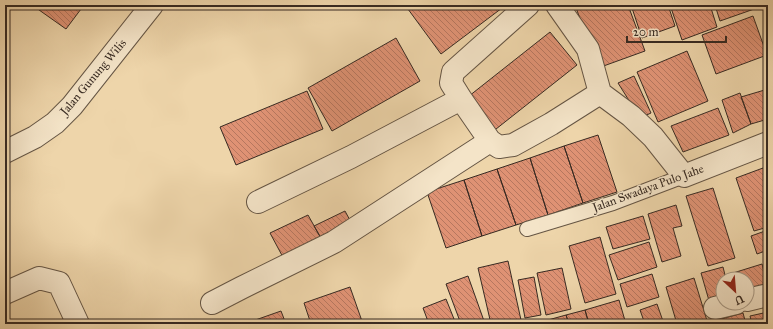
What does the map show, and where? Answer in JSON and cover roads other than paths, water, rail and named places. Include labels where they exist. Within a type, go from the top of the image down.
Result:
[{"type":"street","name":"Jalan Gunung Wilis","points":[[5,152],[35,137],[55,123],[72,106],[152,5]]},
{"type":"street","points":[[528,5],[453,72],[452,83],[461,99],[490,141],[498,147],[513,145],[551,124],[600,93]]},
{"type":"street","points":[[557,5],[588,49],[600,93],[631,116],[652,137],[684,176]]},
{"type":"street","points":[[258,202],[351,157],[461,99]]},
{"type":"street","points":[[212,303],[334,242],[490,141]]},
{"type":"street","name":"Jalan Swadaya Pulo Jahe","points":[[684,176],[768,143]]},
{"type":"street","points":[[5,293],[39,278],[59,283],[78,324]]},
{"type":"street","points":[[755,298],[768,295]]},
{"type":"lane","name":"Jalan Swadaya Pulo Jahe","points":[[527,229],[613,203],[684,176]]}]
